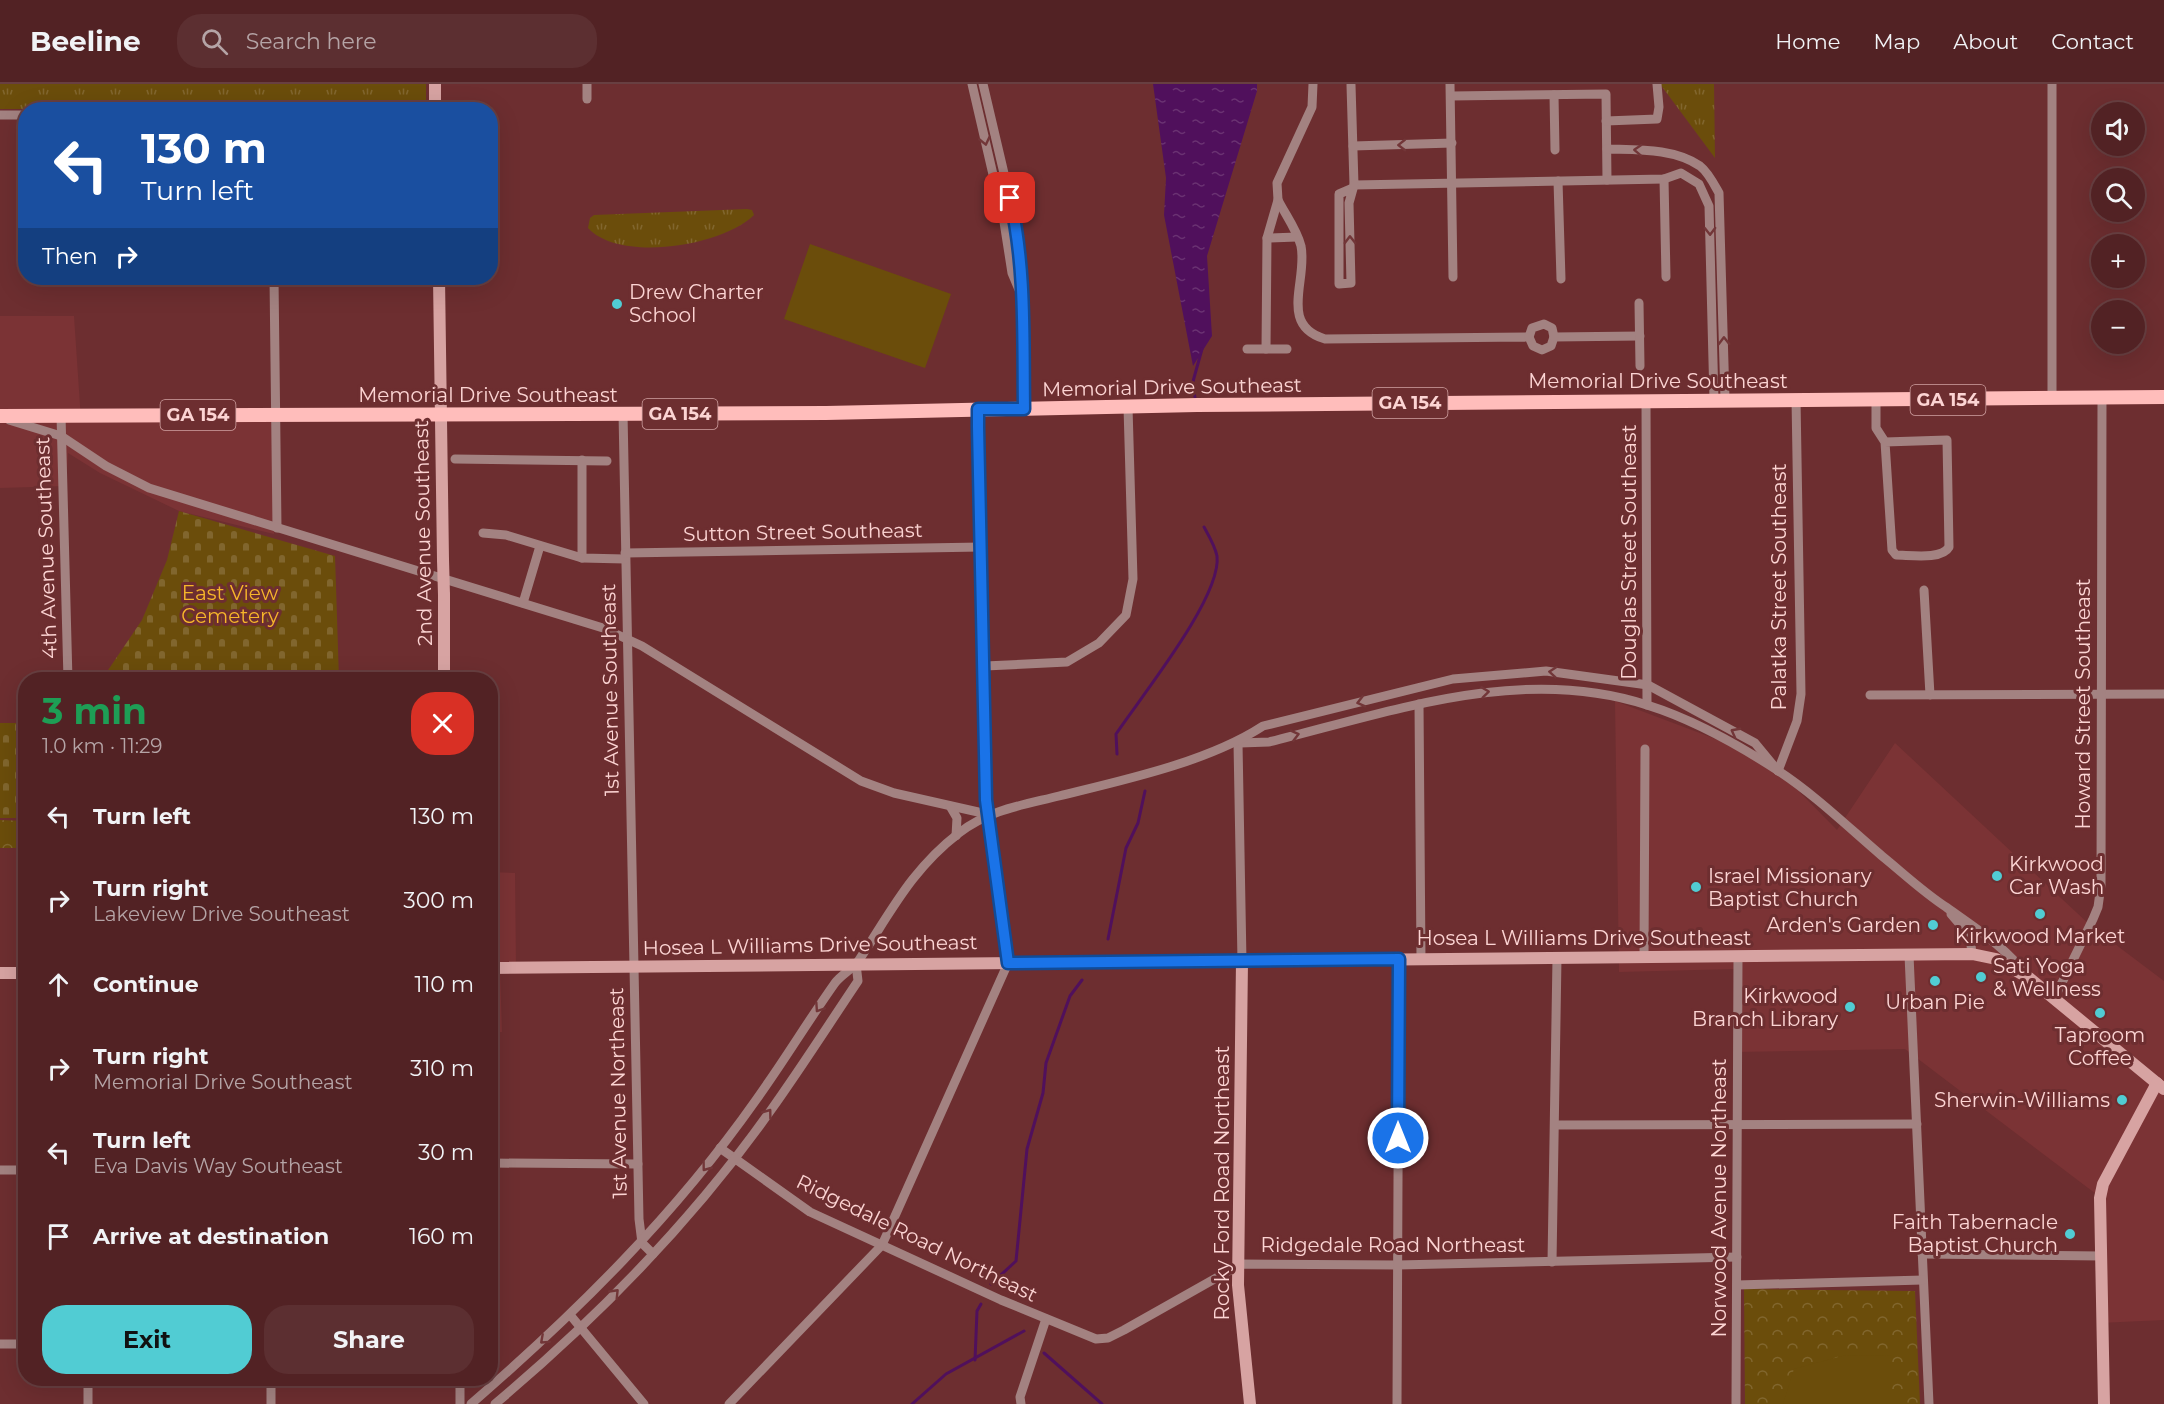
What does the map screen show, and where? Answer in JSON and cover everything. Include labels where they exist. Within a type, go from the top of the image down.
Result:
[{"type":"main road","name":"Memorial Drive Southeast","points":[[0,416],[826,413],[1720,399],[2164,397]]},
{"type":"street","points":[[435,84],[435,102]]},
{"type":"street","points":[[587,84],[587,99]]},
{"type":"street","points":[[972,84],[1004,222],[1012,273],[1020,294]]},
{"type":"street","points":[[983,84],[1014,216],[1023,273],[1020,294],[1024,409]]},
{"type":"street","points":[[1266,349],[1267,238],[1278,200],[1277,183],[1312,107],[1313,84]]},
{"type":"street","points":[[1450,84],[1453,277]]},
{"type":"street","points":[[1556,150],[1558,95],[1562,84]]},
{"type":"street","points":[[1606,121],[1656,119],[1659,107],[1657,84]]},
{"type":"street","points":[[2052,84],[2052,399]]},
{"type":"street","points":[[1339,284],[1351,283],[1349,203],[1353,186],[1353,146],[1351,85]]},
{"type":"street","points":[[1450,96],[1606,94],[1607,180]]},
{"type":"street","points":[[0,115],[18,115]]},
{"type":"street","points":[[1353,146],[1452,144]]},
{"type":"street","points":[[1607,148],[1655,151],[1684,159],[1701,166],[1719,193],[1720,399]]},
{"type":"street","points":[[1681,173],[1684,159]]},
{"type":"street","points":[[1353,186],[1664,179],[1681,173]]},
{"type":"street","points":[[1681,173],[1699,184],[1709,206],[1720,399]]},
{"type":"street","points":[[1664,179],[1666,277]]},
{"type":"street","points":[[1558,181],[1560,279]]},
{"type":"street","points":[[1278,200],[1297,237],[1304,265],[1296,305],[1300,319],[1314,336],[1326,339],[1529,337]]},
{"type":"street","points":[[1267,238],[1297,237]]},
{"type":"street","points":[[274,285],[277,528]]},
{"type":"street","name":"2nd Avenue Southeast","points":[[439,285],[444,672]]},
{"type":"street","points":[[1639,303],[1640,366]]},
{"type":"street","points":[[1540,324],[1552,328],[1554,337],[1551,346],[1542,350],[1533,346],[1529,337],[1532,328],[1540,324]]},
{"type":"street","points":[[1554,337],[1640,336]]},
{"type":"street","points":[[1247,349],[1287,349]]},
{"type":"street","name":"Howard Street Southeast","points":[[2054,999],[2098,907],[2101,885],[2102,398]]},
{"type":"street","name":"Palatka Street Southeast","points":[[1778,771],[1797,721],[1802,694],[1796,399]]},
{"type":"street","points":[[1876,399],[1876,428],[1885,442],[1892,550],[1896,555],[1940,554],[1949,547],[1947,440],[1885,442]]},
{"type":"street","name":"Douglas Street Southeast","points":[[1646,400],[1647,705]]},
{"type":"street","points":[[985,666],[1067,662],[1099,643],[1126,615],[1133,579],[1128,407]]},
{"type":"street","points":[[729,1404],[882,1245],[1008,963],[987,814],[978,409]]},
{"type":"street","name":"1st Avenue Southeast","points":[[623,413],[633,966]]},
{"type":"street","name":"4th Avenue Southeast","points":[[61,415],[68,672]]},
{"type":"street","points":[[0,416],[61,436],[106,466],[148,488],[523,603],[626,637],[861,781],[894,793],[987,814]]},
{"type":"street","points":[[455,459],[607,461]]},
{"type":"street","points":[[582,460],[582,558]]},
{"type":"street","name":"Sutton Street Southeast","points":[[483,533],[506,535],[582,558],[981,547]]},
{"type":"street","points":[[523,603],[540,546]]},
{"type":"street","points":[[1924,590],[1930,695]]},
{"type":"street","points":[[1238,743],[1263,726],[1463,678],[1546,671],[1648,685],[1755,743],[1778,771]]},
{"type":"street","points":[[498,1380],[571,1316],[642,1243],[756,1100],[837,980],[856,964],[905,886],[931,857],[987,814],[1125,779],[1238,743],[1269,742],[1419,704],[1492,691],[1546,689],[1594,694],[1647,705],[1708,731],[1778,771],[1946,907],[2000,946],[2019,964],[2029,978]]},
{"type":"street","points":[[1870,695],[2164,694]]},
{"type":"street","points":[[1419,704],[1421,959]]},
{"type":"street","points":[[1238,743],[1242,961]]},
{"type":"street","points":[[1644,957],[1645,749]]},
{"type":"street","points":[[950,806],[957,818],[956,836]]},
{"type":"street","points":[[1946,907],[1970,936],[1972,954]]},
{"type":"street","name":"Hosea L Williams Drive Southeast","points":[[498,968],[1972,954],[1996,959],[2029,978],[2160,1086]]},
{"type":"street","points":[[1909,955],[1929,1404]]},
{"type":"street","name":"Norwood Avenue Northeast","points":[[1736,1404],[1735,1124],[1738,957]]},
{"type":"street","points":[[1552,1262],[1557,958]]},
{"type":"street","points":[[1397,1404],[1399,959]]},
{"type":"street","name":"Rocky Ford Road Northeast","points":[[1242,961],[1239,1305],[1250,1404]]},
{"type":"street","points":[[495,1404],[582,1328],[653,1254],[734,1158],[771,1111],[858,981],[856,964]]},
{"type":"street","name":"1st Avenue Northeast","points":[[633,966],[639,1219],[642,1243]]},
{"type":"street","points":[[0,973],[18,973]]},
{"type":"street","points":[[2104,1404],[2100,1198],[2103,1184],[2160,1086]]},
{"type":"street","points":[[1555,1125],[1917,1124]]},
{"type":"street","name":"Ridgedale Road Northeast","points":[[720,1148],[810,1212],[1046,1319],[1096,1339],[1108,1338],[1240,1264],[1398,1265],[1737,1257]]},
{"type":"street","points":[[498,1163],[638,1164]]},
{"type":"street","points":[[0,1170],[18,1170]]},
{"type":"street","points":[[642,1243],[653,1254]]},
{"type":"street","points":[[1922,1254],[2102,1256]]},
{"type":"street","points":[[1737,1285],[1923,1280]]},
{"type":"street","points":[[571,1316],[644,1404]]},
{"type":"street","points":[[1021,1404],[1020,1397],[1046,1319]]},
{"type":"street","points":[[0,1344],[18,1344]]},
{"type":"street","points":[[88,1386],[88,1404]]},
{"type":"street","points":[[271,1386],[271,1404]]},
{"type":"street","points":[[471,1404],[491,1386]]},
{"type":"shaded area","points":[[0,316],[74,316],[81,420],[273,420],[274,534],[179,511],[100,473],[68,453],[66,486],[0,488]]},
{"type":"shaded area","points":[[1615,701],[1766,758],[1837,830],[1895,743],[2091,926],[2164,981],[2164,1320],[2099,1323],[2096,1194],[1905,1049],[1734,1052],[1735,969],[1619,972]]},
{"type":"shaded area","points":[[498,872],[515,873],[516,968],[500,969],[502,1032],[498,1032]]},
{"type":"green space","points":[[0,84],[426,84],[426,102],[18,102],[18,109],[0,109]]},
{"type":"green space","points":[[1660,84],[1714,84],[1715,158]]},
{"type":"green space","points":[[752,210],[754,215],[739,226],[696,242],[671,246],[623,245],[603,239],[588,228],[590,218],[594,215]]},
{"type":"green space","points":[[810,244],[951,294],[925,368],[784,319]]},
{"type":"green space","name":"East View Cemetery","points":[[179,511],[335,556],[339,672],[107,672],[142,620],[167,560]]},
{"type":"green space","points":[[0,723],[18,723],[18,818],[0,818]]},
{"type":"green space","points":[[0,820],[18,821],[18,848],[0,848]]},
{"type":"green space","points":[[1744,1289],[1915,1291],[1920,1404],[1745,1404]]},
{"type":"green space","points":[[1891,1355],[1891,1404],[1783,1404],[1794,1369],[1842,1356]]},
{"type":"water","points":[[1153,84],[1257,84],[1257,91],[1207,256],[1212,336],[1193,366],[1164,215],[1166,178]]},
{"type":"waterway","points":[[1195,397],[1192,385],[1202,349]]},
{"type":"waterway","points":[[1117,754],[1116,734],[1160,673],[1194,621],[1207,596],[1215,574],[1217,556],[1204,527]]},
{"type":"waterway","points":[[1108,939],[1126,848],[1138,823],[1145,791]]},
{"type":"waterway","points":[[991,1284],[1016,1261],[1027,1149],[1043,1093],[1046,1063],[1070,996],[1082,980]]},
{"type":"waterway","points":[[975,1360],[977,1311],[981,1304]]},
{"type":"waterway","points":[[912,1404],[946,1374],[1024,1331]]},
{"type":"waterway","points":[[1044,1353],[1102,1404]]},
{"type":"place","name":"Drew Charter School","points":[[617,304]]},
{"type":"place","name":"Kirkwood Car Wash","points":[[1997,876]]},
{"type":"place","name":"Israel Missionary Baptist Church","points":[[1696,887]]},
{"type":"place","name":"Kirkwood Market","points":[[2040,914]]},
{"type":"place","name":"Arden's Garden","points":[[1933,925]]},
{"type":"place","name":"Sati Yoga & Wellness","points":[[1981,977]]},
{"type":"place","name":"Urban Pie","points":[[1935,981]]},
{"type":"place","name":"Kirkwood Branch Library","points":[[1850,1007]]},
{"type":"place","name":"Taproom Coffee","points":[[2100,1013]]},
{"type":"place","name":"Sherwin-Williams","points":[[2122,1100]]},
{"type":"place","name":"Faith Tabernacle Baptist Church","points":[[2070,1234]]},
{"type":"route","points":[[1010,198],[1023,273],[1020,294],[1024,409],[978,409],[986,800],[1008,963],[1399,959],[1398,1138]]}]
